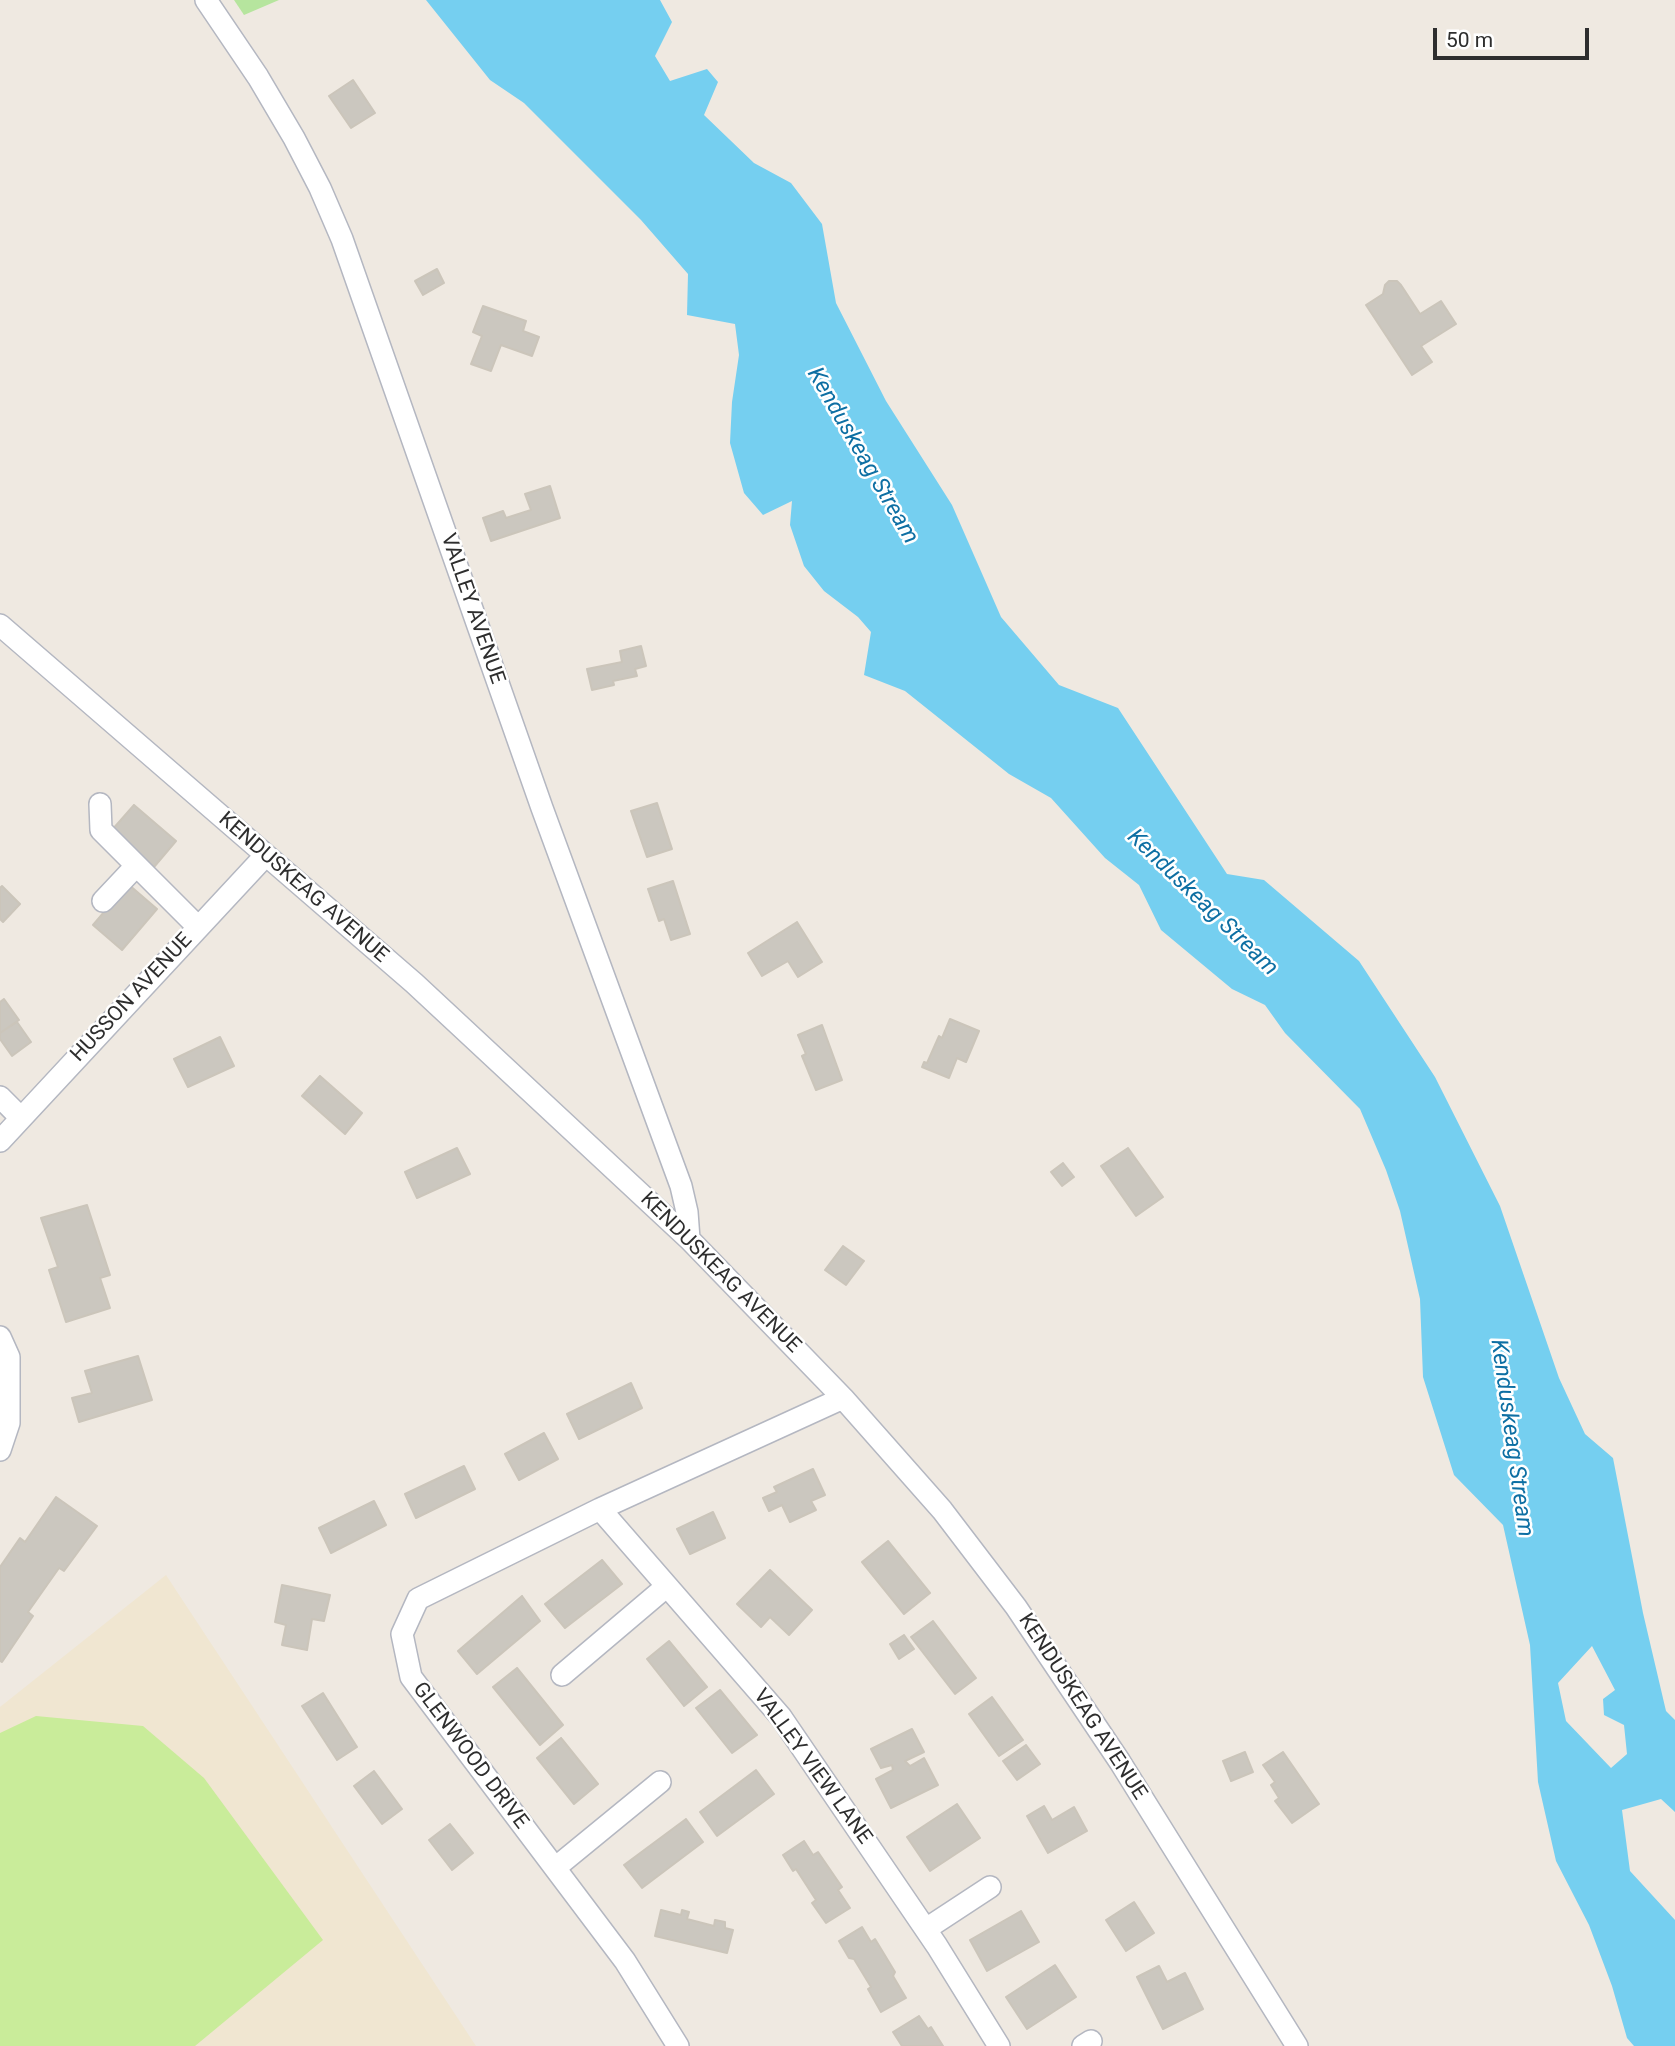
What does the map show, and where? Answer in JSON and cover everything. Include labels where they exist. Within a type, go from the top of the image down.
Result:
[{"type":"street","name":"VALLEY AVENUE","points":[[206,0],[258,77],[294,138],[342,239],[542,808],[681,1186],[689,1239]]},
{"type":"street","name":"KENDUSKEAG AVENUE","points":[[0,625],[414,983],[689,1239],[843,1398],[942,1510],[1023,1617],[1120,1762],[1297,2046]]},
{"type":"street","points":[[100,804],[100,830],[198,927]]},
{"type":"street","name":"HUSSON AVENUE","points":[[0,1141],[265,856]]},
{"type":"street","points":[[103,901],[135,867]]},
{"type":"street","points":[[0,1097],[21,1118]]},
{"type":"street","points":[[0,1337],[9,1357],[9,1423],[0,1450]]},
{"type":"street","name":"GLENWOOD DRIVE","points":[[678,2046],[625,1961],[411,1677],[402,1634],[418,1599],[600,1508],[843,1398]]},
{"type":"street","name":"VALLEY VIEW LANE","points":[[600,1508],[781,1717],[926,1929],[999,2046]]},
{"type":"street","points":[[562,1675],[667,1586]]},
{"type":"street","points":[[555,1868],[660,1782]]},
{"type":"street","points":[[926,1929],[989,1887]]},
{"type":"shaded area","points":[[166,1575],[476,2046],[0,2046],[0,1707]]},
{"type":"green space","points":[[234,0],[279,0],[244,15]]},
{"type":"green space","points":[[36,1716],[143,1726],[204,1778],[323,1940],[195,2046],[0,2046],[0,1733]]},
{"type":"water","name":"Kenduskeag Stream","points":[[426,0],[660,0],[672,22],[655,56],[670,81],[707,69],[718,82],[704,115],[754,163],[791,183],[822,224],[836,303],[886,401],[952,505],[1001,617],[1059,685],[1118,708],[1227,874],[1264,880],[1359,961],[1435,1077],[1500,1206],[1559,1378],[1585,1434],[1613,1458],[1643,1613],[1666,1711],[1675,1720],[1675,1812],[1661,1799],[1622,1810],[1630,1871],[1675,1920],[1675,2046],[1634,2046],[1627,2038],[1612,1986],[1589,1925],[1556,1861],[1538,1782],[1530,1645],[1503,1525],[1454,1475],[1423,1377],[1420,1299],[1400,1211],[1360,1109],[1285,1033],[1265,1005],[1232,989],[1161,930],[1139,885],[1105,858],[1051,798],[1009,774],[905,691],[864,675],[871,632],[858,617],[824,591],[804,566],[790,525],[792,501],[763,515],[744,493],[730,443],[732,402],[739,355],[735,324],[687,315],[688,274],[641,220],[524,103],[490,80]],"holes":[[[1592,1646],[1615,1690],[1603,1699],[1604,1715],[1624,1725],[1627,1754],[1611,1768],[1566,1721],[1558,1683]]]},
{"type":"building","points":[[353,80],[375,113],[351,128],[329,96]]},
{"type":"building","points":[[437,269],[444,283],[423,295],[415,281]]},
{"type":"building","points":[[1389,281],[1397,281],[1401,285],[1420,314],[1441,301],[1456,324],[1421,346],[1432,362],[1412,375],[1366,305],[1383,294]]},
{"type":"building","points":[[483,306],[526,321],[523,331],[539,337],[532,356],[501,345],[491,371],[471,364],[482,336],[473,332]]},
{"type":"building","points":[[550,486],[560,518],[491,541],[483,518],[503,511],[506,518],[531,510],[525,494]]},
{"type":"building","points":[[641,646],[646,666],[635,669],[637,676],[613,681],[614,685],[592,690],[587,669],[622,662],[620,651]]},
{"type":"building","points":[[657,803],[672,849],[647,857],[631,811]]},
{"type":"building","points":[[134,805],[176,841],[154,867],[112,830]]},
{"type":"building","points":[[673,881],[690,934],[671,940],[664,919],[659,921],[648,889]]},
{"type":"building","points":[[128,884],[157,909],[122,950],[93,925]]},
{"type":"building","points":[[2,886],[20,904],[3,922],[0,919]]},
{"type":"building","points":[[797,922],[822,962],[798,977],[788,961],[762,976],[748,953]]},
{"type":"building","points":[[4,999],[19,1020],[0,1033],[0,1002]]},
{"type":"building","points":[[950,1019],[979,1031],[966,1062],[957,1058],[949,1078],[922,1067],[924,1062],[927,1063],[939,1036],[942,1038]]},
{"type":"building","points":[[17,1022],[31,1042],[12,1056],[0,1039],[0,1033]]},
{"type":"building","points":[[822,1025],[842,1080],[816,1090],[802,1056],[806,1054],[798,1035]]},
{"type":"building","points":[[220,1037],[234,1066],[188,1087],[174,1059]]},
{"type":"building","points":[[320,1076],[362,1113],[345,1134],[302,1096]]},
{"type":"building","points":[[457,1148],[470,1174],[417,1198],[405,1172]]},
{"type":"building","points":[[1128,1148],[1163,1197],[1136,1216],[1101,1166]]},
{"type":"building","points":[[1063,1163],[1074,1177],[1062,1186],[1051,1172]]},
{"type":"building","points":[[87,1205],[110,1275],[100,1278],[110,1308],[66,1322],[49,1270],[58,1267],[41,1218]]},
{"type":"building","points":[[843,1246],[864,1261],[846,1285],[825,1270]]},
{"type":"building","points":[[138,1356],[152,1400],[79,1422],[72,1398],[92,1393],[85,1371]]},
{"type":"building","points":[[631,1383],[642,1408],[579,1439],[567,1414]]},
{"type":"building","points":[[544,1433],[558,1459],[519,1480],[505,1454]]},
{"type":"building","points":[[464,1466],[475,1489],[416,1518],[405,1494]]},
{"type":"building","points":[[813,1469],[825,1495],[811,1501],[816,1510],[790,1522],[782,1505],[769,1511],[763,1498],[777,1492],[774,1487]]},
{"type":"building","points":[[56,1497],[97,1526],[64,1571],[59,1568],[28,1612],[33,1616],[2,1662],[0,1567],[20,1538],[25,1542]]},
{"type":"building","points":[[374,1501],[386,1525],[331,1553],[319,1528]]},
{"type":"building","points":[[713,1512],[725,1538],[690,1554],[677,1529]]},
{"type":"building","points":[[888,1541],[930,1593],[904,1614],[862,1562]]},
{"type":"building","points":[[602,1560],[622,1584],[565,1628],[545,1604]]},
{"type":"building","points":[[770,1570],[812,1610],[789,1635],[770,1617],[761,1627],[737,1604]]},
{"type":"building","points":[[282,1585],[330,1595],[324,1621],[312,1619],[307,1650],[282,1645],[286,1625],[275,1622]]},
{"type":"building","points":[[522,1596],[540,1621],[477,1674],[458,1651]]},
{"type":"building","points":[[933,1621],[976,1678],[955,1694],[911,1637]]},
{"type":"building","points":[[904,1635],[914,1649],[899,1659],[890,1644]]},
{"type":"building","points":[[669,1641],[707,1687],[684,1706],[647,1659]]},
{"type":"building","points":[[517,1668],[563,1725],[540,1745],[493,1687]]},
{"type":"building","points":[[720,1690],[757,1735],[732,1753],[696,1708]]},
{"type":"building","points":[[323,1693],[357,1747],[337,1760],[302,1706]]},
{"type":"building","points":[[992,1697],[1023,1740],[999,1756],[969,1714]]},
{"type":"building","points":[[912,1729],[924,1752],[905,1761],[910,1766],[924,1758],[938,1785],[891,1808],[876,1779],[893,1770],[892,1765],[881,1768],[871,1749]]},
{"type":"building","points":[[561,1738],[598,1784],[574,1804],[537,1758]]},
{"type":"building","points":[[1026,1745],[1040,1764],[1017,1780],[1003,1761]]},
{"type":"building","points":[[1245,1752],[1253,1772],[1231,1781],[1223,1761]]},
{"type":"building","points":[[1283,1752],[1319,1804],[1292,1823],[1275,1801],[1279,1798],[1271,1785],[1275,1782],[1263,1765]]},
{"type":"building","points":[[756,1770],[774,1794],[717,1836],[700,1812]]},
{"type":"building","points":[[374,1771],[402,1809],[382,1824],[354,1786]]},
{"type":"building","points":[[957,1804],[980,1838],[930,1871],[907,1837]]},
{"type":"building","points":[[1044,1806],[1052,1820],[1074,1807],[1087,1831],[1048,1853],[1027,1816]]},
{"type":"building","points":[[686,1819],[703,1842],[642,1888],[624,1865]]},
{"type":"building","points":[[450,1824],[473,1853],[452,1870],[429,1840]]},
{"type":"building","points":[[804,1841],[813,1855],[818,1852],[842,1887],[838,1890],[850,1908],[826,1923],[812,1903],[816,1900],[796,1869],[793,1871],[783,1855]]},
{"type":"building","points":[[1134,1902],[1154,1933],[1126,1951],[1106,1920]]},
{"type":"building","points":[[661,1910],[681,1915],[682,1910],[689,1912],[687,1919],[714,1926],[715,1920],[725,1922],[725,1928],[733,1930],[727,1953],[655,1936]]},
{"type":"building","points":[[1021,1911],[1039,1942],[987,1971],[970,1940]]},
{"type":"building","points":[[862,1927],[871,1942],[875,1939],[895,1972],[893,1976],[906,1998],[881,2012],[868,1989],[871,1987],[839,1941]]},
{"type":"building","points":[[1055,1965],[1076,1997],[1027,2029],[1006,1997]]},
{"type":"building","points":[[1159,1966],[1167,1982],[1185,1973],[1203,2009],[1163,2029],[1137,1977]]},
{"type":"building","points":[[919,2016],[928,2029],[931,2027],[943,2046],[902,2046],[893,2032]]}]
